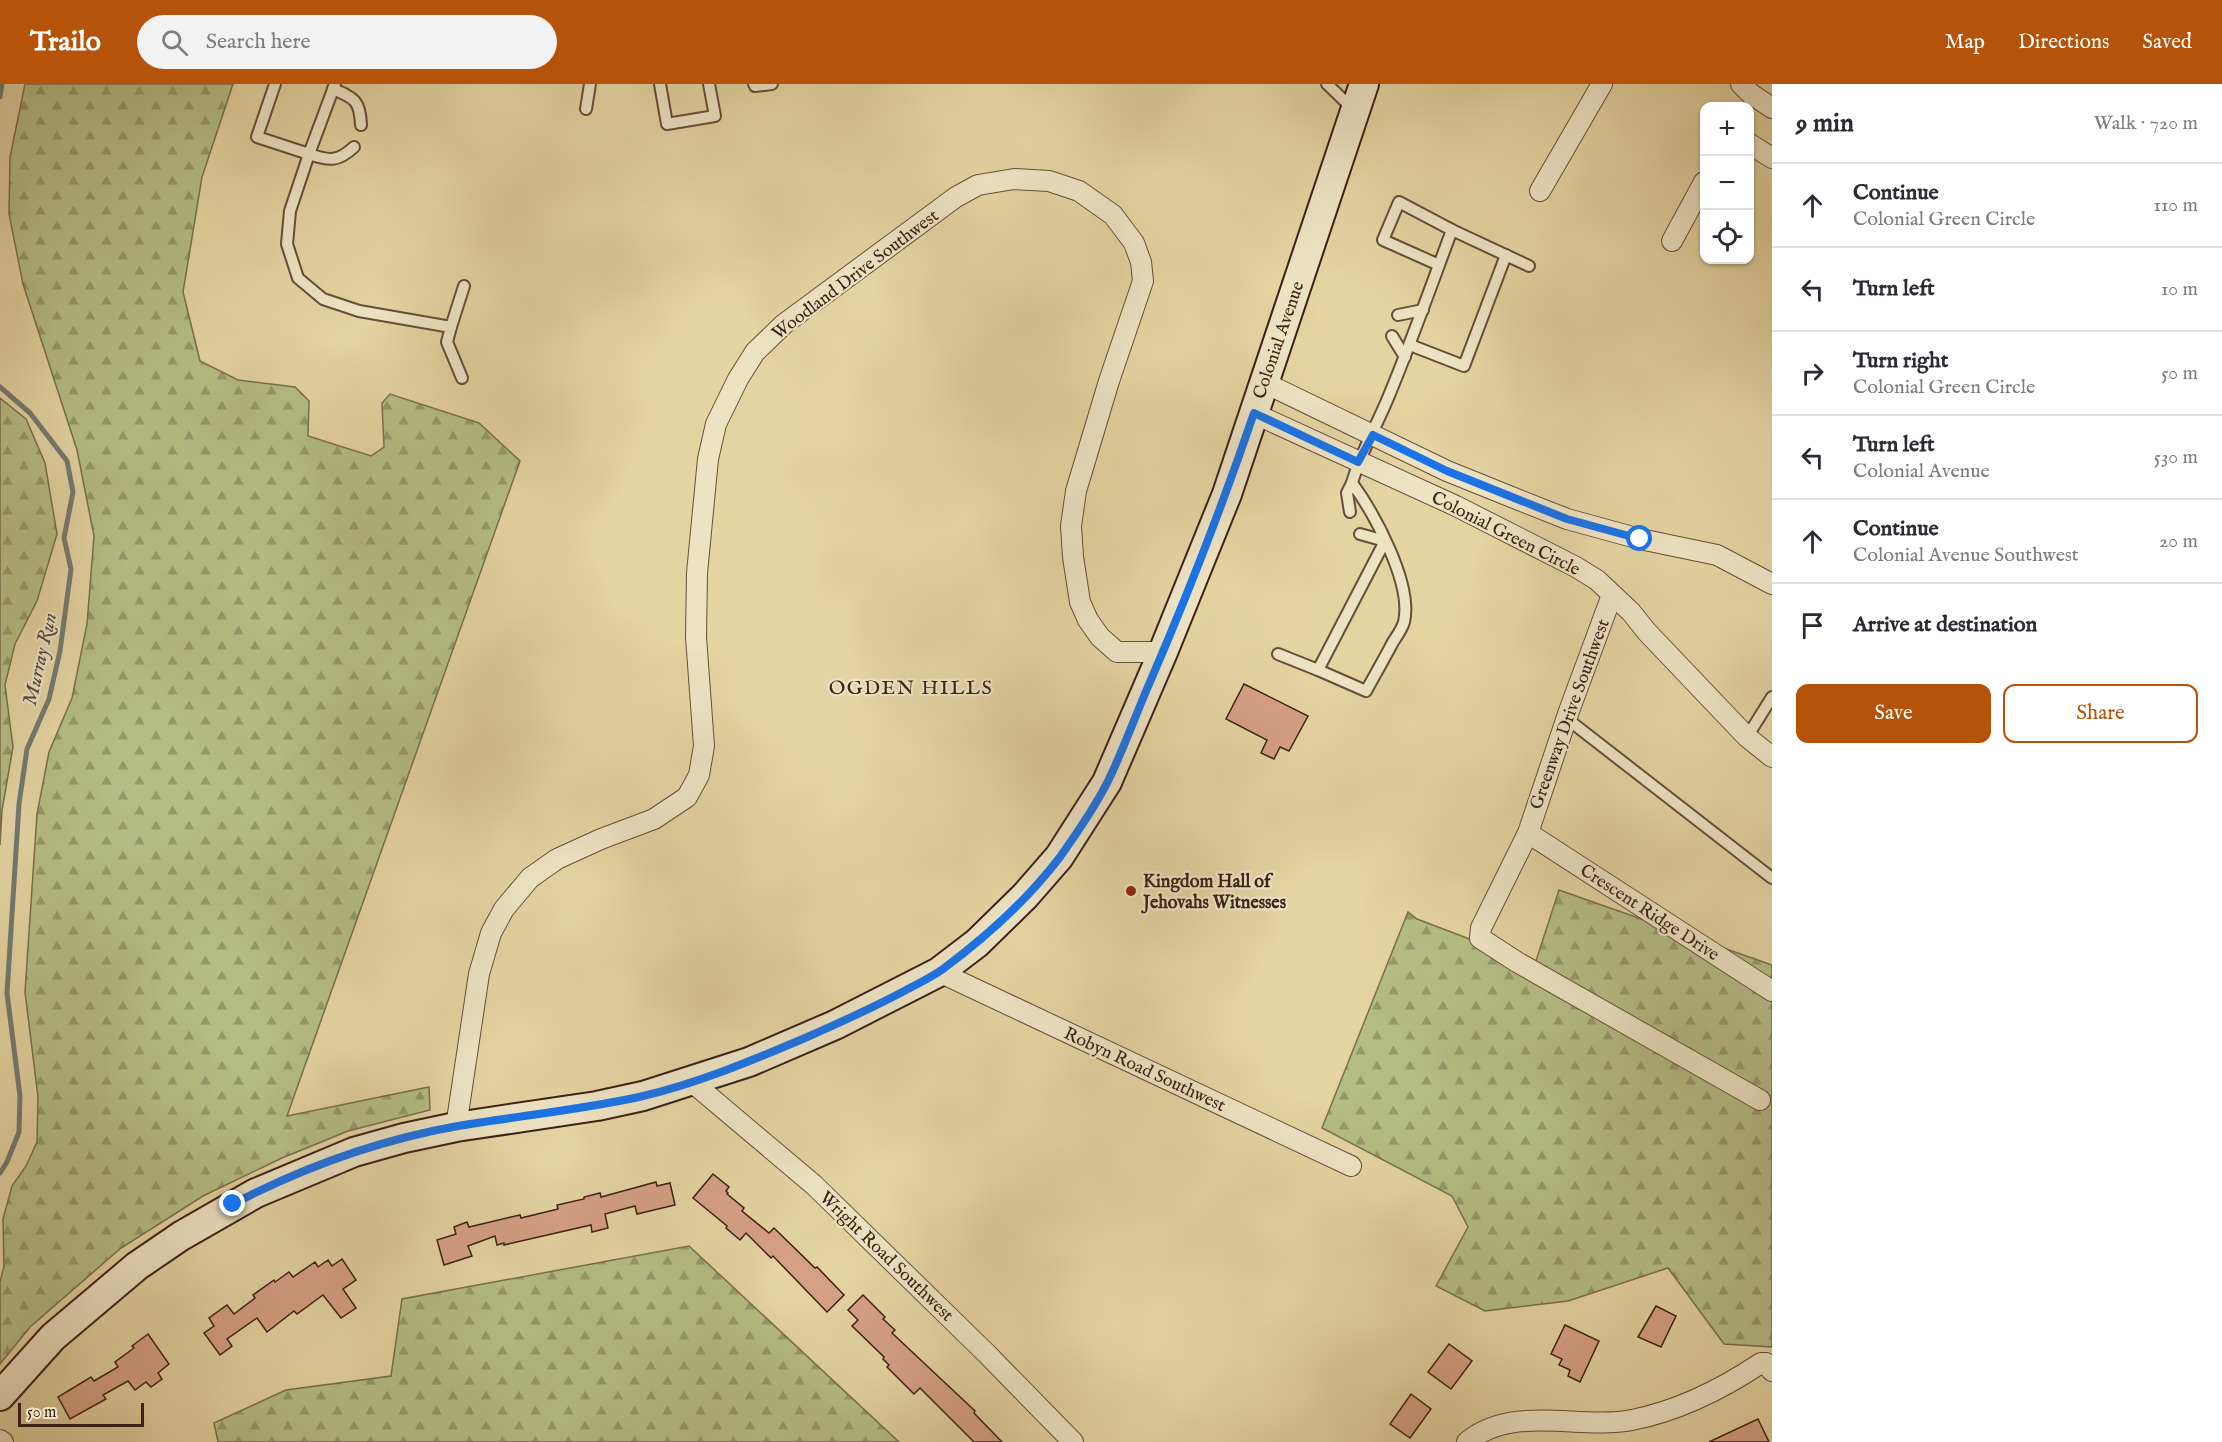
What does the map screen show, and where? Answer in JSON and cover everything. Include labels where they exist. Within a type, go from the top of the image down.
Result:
[{"type":"main road","name":"Colonial Avenue","points":[[0,1396],[53,1337],[137,1266],[233,1204],[284,1180],[354,1152],[456,1126],[597,1106],[643,1096],[749,1062],[888,1000],[939,972],[976,943],[1025,896],[1059,857],[1107,782],[1163,652],[1227,494],[1364,84]]},
{"type":"street","points":[[1540,191],[1602,84]]},
{"type":"street","points":[[1745,95],[1772,108]]},
{"type":"street","points":[[1754,147],[1772,158]]},
{"type":"street","name":"Woodland Drive Southwest","points":[[456,1126],[479,974],[491,933],[504,909],[530,878],[557,859],[654,819],[687,796],[699,775],[704,746],[696,637],[697,573],[708,459],[716,424],[738,379],[755,352],[784,324],[956,198],[978,185],[1014,180],[1049,181],[1080,191],[1113,215],[1134,243],[1141,262],[1143,281],[1109,381],[1076,491],[1071,526],[1073,557],[1080,602],[1088,620],[1100,637],[1117,651],[1163,652]]},
{"type":"street","points":[[1672,241],[1700,189]]},
{"type":"street","name":"Colonial Green Circle","points":[[1265,383],[1447,471],[1567,519],[1640,539],[1717,555],[1772,584]]},
{"type":"street","name":"Colonial Green Circle","points":[[1254,413],[1455,506],[1576,567],[1597,580],[1631,612],[1647,632],[1747,737],[1772,757]]},
{"type":"street","name":"Greenway Drive Southwest","points":[[1612,595],[1566,718],[1527,833],[1481,928],[1480,938],[1517,962],[1760,1100]]},
{"type":"street","name":"Crescent Ridge Drive","points":[[1527,833],[1772,991]]},
{"type":"street","name":"Robyn Road Southwest","points":[[939,972],[1350,1166]]},
{"type":"street","name":"Wright Road Southwest","points":[[692,1082],[814,1185],[987,1354],[1073,1442]]},
{"type":"street","points":[[1467,1442],[1491,1427],[1510,1423],[1534,1420],[1608,1423],[1653,1414],[1715,1391],[1761,1363],[1769,1367]]},
{"type":"lane","points":[[275,84],[257,137],[327,160],[345,156],[354,147]]},
{"type":"lane","points":[[586,109],[590,84]]},
{"type":"lane","points":[[660,84],[667,124],[715,116],[709,84]]},
{"type":"lane","points":[[754,84],[755,86],[772,84]]},
{"type":"lane","points":[[1327,84],[1356,112]]},
{"type":"lane","points":[[361,125],[361,109],[352,97],[334,86],[290,211],[287,244],[298,278],[323,299],[359,311],[451,327]]},
{"type":"lane","points":[[1439,265],[1383,240],[1399,202],[1529,266]]},
{"type":"lane","points":[[1350,512],[1347,493],[1358,462],[1373,435],[1410,345],[1452,230]]},
{"type":"lane","points":[[1410,345],[1464,366],[1506,255]]},
{"type":"lane","points":[[462,378],[447,342],[464,286]]},
{"type":"lane","points":[[1398,315],[1423,310]]},
{"type":"lane","points":[[1392,336],[1405,357]]},
{"type":"lane","points":[[1278,654],[1366,691],[1404,623],[1406,603],[1402,583],[1369,507],[1352,483]]},
{"type":"lane","points":[[1360,534],[1385,541]]},
{"type":"lane","points":[[1318,670],[1385,541]]},
{"type":"lane","points":[[1747,737],[1772,697]]},
{"type":"lane","points":[[1566,718],[1772,878]]},
{"type":"green space","points":[[25,84],[233,84],[202,177],[183,292],[200,361],[238,380],[295,387],[309,401],[308,436],[371,456],[384,447],[382,403],[390,394],[479,423],[520,461],[287,1116],[429,1087],[430,1110],[348,1131],[282,1158],[203,1196],[121,1248],[30,1327],[0,1364],[0,1282],[4,1266],[3,1219],[12,1186],[26,1166],[37,1142],[38,1097],[25,992],[37,814],[49,752],[72,698],[87,624],[94,536],[77,450],[23,284],[9,214],[10,157]]},
{"type":"green space","points":[[0,398],[26,419],[45,463],[57,534],[37,601],[15,644],[5,685],[13,747],[2,810],[0,845]]},
{"type":"green space","points":[[1559,890],[1772,965],[1772,1347],[1724,1344],[1668,1268],[1568,1301],[1485,1311],[1436,1286],[1468,1227],[1452,1196],[1322,1128],[1408,912],[1417,919],[1535,964]]},
{"type":"green space","points":[[689,1246],[899,1442],[218,1442],[214,1423],[286,1390],[391,1376],[402,1299]]},
{"type":"building","points":[[1244,684],[1308,716],[1289,751],[1280,747],[1274,759],[1261,753],[1267,740],[1226,719]]},
{"type":"building","points":[[713,1174],[729,1187],[727,1194],[744,1208],[742,1211],[769,1233],[774,1228],[844,1295],[827,1312],[773,1256],[771,1258],[746,1233],[740,1240],[693,1198]]},
{"type":"building","points":[[656,1182],[657,1186],[670,1183],[675,1205],[637,1214],[635,1206],[605,1214],[608,1228],[592,1232],[591,1225],[504,1245],[504,1243],[497,1245],[495,1236],[468,1246],[472,1256],[444,1265],[437,1240],[456,1234],[454,1227],[467,1222],[469,1227],[520,1215],[521,1218],[558,1209],[557,1205],[584,1199],[584,1197],[600,1193],[601,1197]]},
{"type":"building","points":[[342,1259],[356,1280],[343,1289],[356,1308],[341,1318],[323,1295],[297,1314],[294,1311],[267,1332],[257,1318],[227,1339],[232,1346],[220,1355],[204,1333],[214,1326],[209,1318],[227,1305],[234,1314],[255,1298],[253,1295],[289,1272],[293,1277],[315,1262],[318,1267],[328,1260],[332,1266]]},
{"type":"building","points":[[863,1295],[895,1330],[892,1333],[975,1411],[974,1413],[1002,1442],[974,1442],[920,1388],[914,1394],[887,1367],[889,1365],[883,1359],[884,1357],[852,1326],[858,1320],[848,1310]]},
{"type":"building","points":[[1656,1306],[1676,1316],[1661,1347],[1638,1337]]},
{"type":"building","points":[[1565,1325],[1599,1341],[1580,1382],[1568,1376],[1570,1370],[1559,1365],[1562,1359],[1551,1354]]},
{"type":"building","points":[[148,1334],[169,1364],[158,1373],[162,1379],[151,1387],[146,1382],[135,1390],[128,1381],[103,1395],[106,1399],[70,1419],[58,1397],[91,1377],[94,1381],[118,1367],[115,1362]]},
{"type":"building","points":[[1449,1344],[1472,1361],[1451,1389],[1428,1372]]},
{"type":"building","points":[[1411,1394],[1431,1409],[1410,1438],[1390,1424]]},
{"type":"building","points":[[1758,1419],[1769,1442],[1709,1442]]},
{"type":"waterway","name":"Murray Run","points":[[0,97],[2,84]]},
{"type":"waterway","name":"Murray Run","points":[[0,387],[30,413],[67,461],[73,492],[64,538],[71,569],[60,651],[49,699],[27,749],[19,804],[7,993],[20,1096],[19,1132],[0,1173]]},
{"type":"place","name":"Kingdom Hall of Jehovahs Witnesses","points":[[1131,891]]},
{"type":"district","name":"OGDEN HILLS","points":[[911,687]]},
{"type":"route","points":[[233,1204],[309,1169],[354,1152],[404,1138],[456,1126],[597,1106],[692,1082],[749,1062],[835,1025],[939,972],[976,943],[1025,896],[1059,857],[1107,782],[1227,494],[1254,413],[1358,462],[1373,435],[1447,471],[1567,519],[1640,539]]}]
